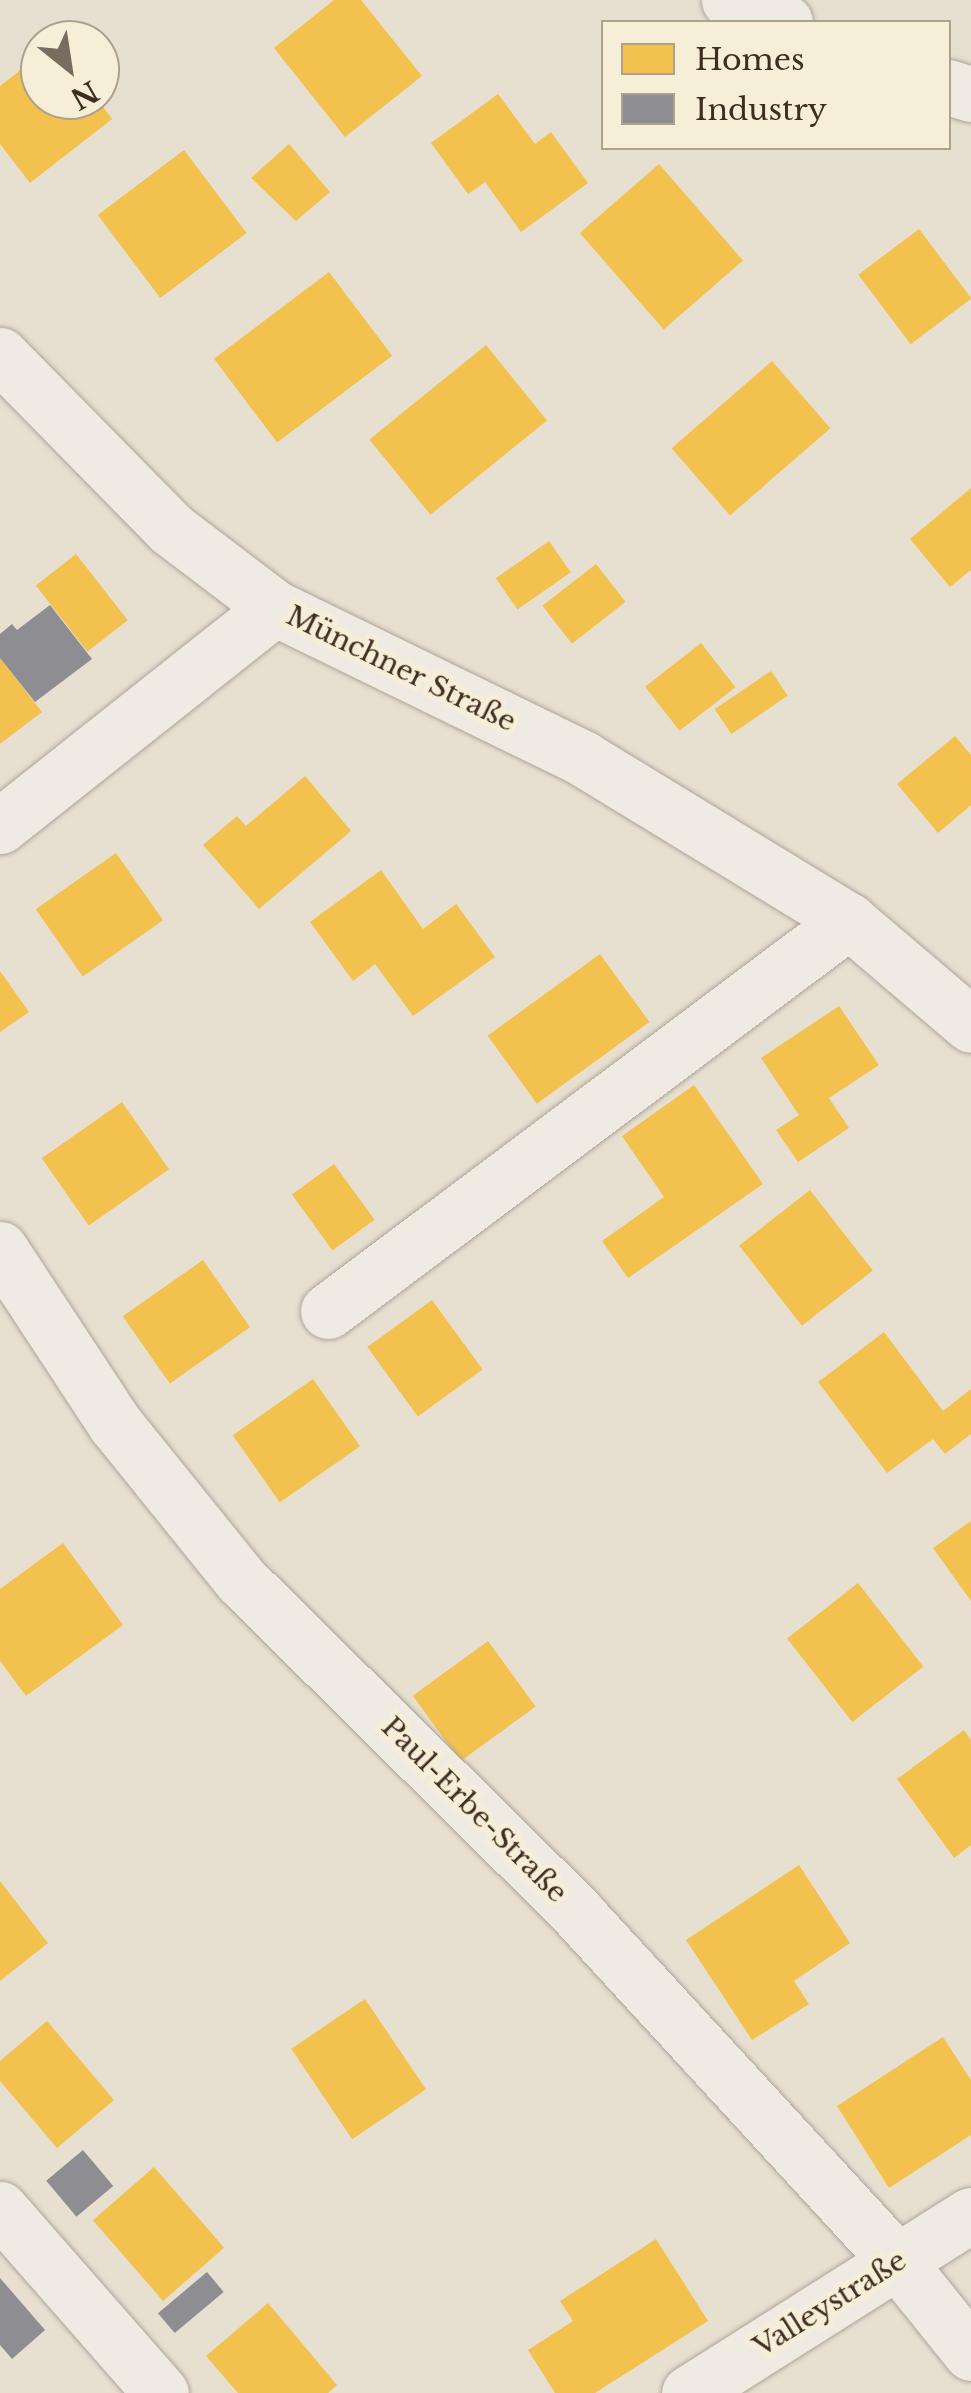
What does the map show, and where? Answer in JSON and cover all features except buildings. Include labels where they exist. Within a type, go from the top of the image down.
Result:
[{"type":"street","points":[[729,0],[780,20]]},
{"type":"street","name":"Münchner Straße","points":[[0,355],[171,529],[275,608],[584,759],[849,921],[971,1025]]},
{"type":"street","points":[[0,826],[275,608]]},
{"type":"street","points":[[328,1311],[849,921]]},
{"type":"street","name":"Paul-Erbe-Straße","points":[[0,1250],[115,1424],[240,1580],[577,1913],[896,2261],[971,2354]]},
{"type":"street","points":[[0,2209],[161,2393]]},
{"type":"street","name":"Valleystraße","points":[[689,2393],[971,2215]]}]
